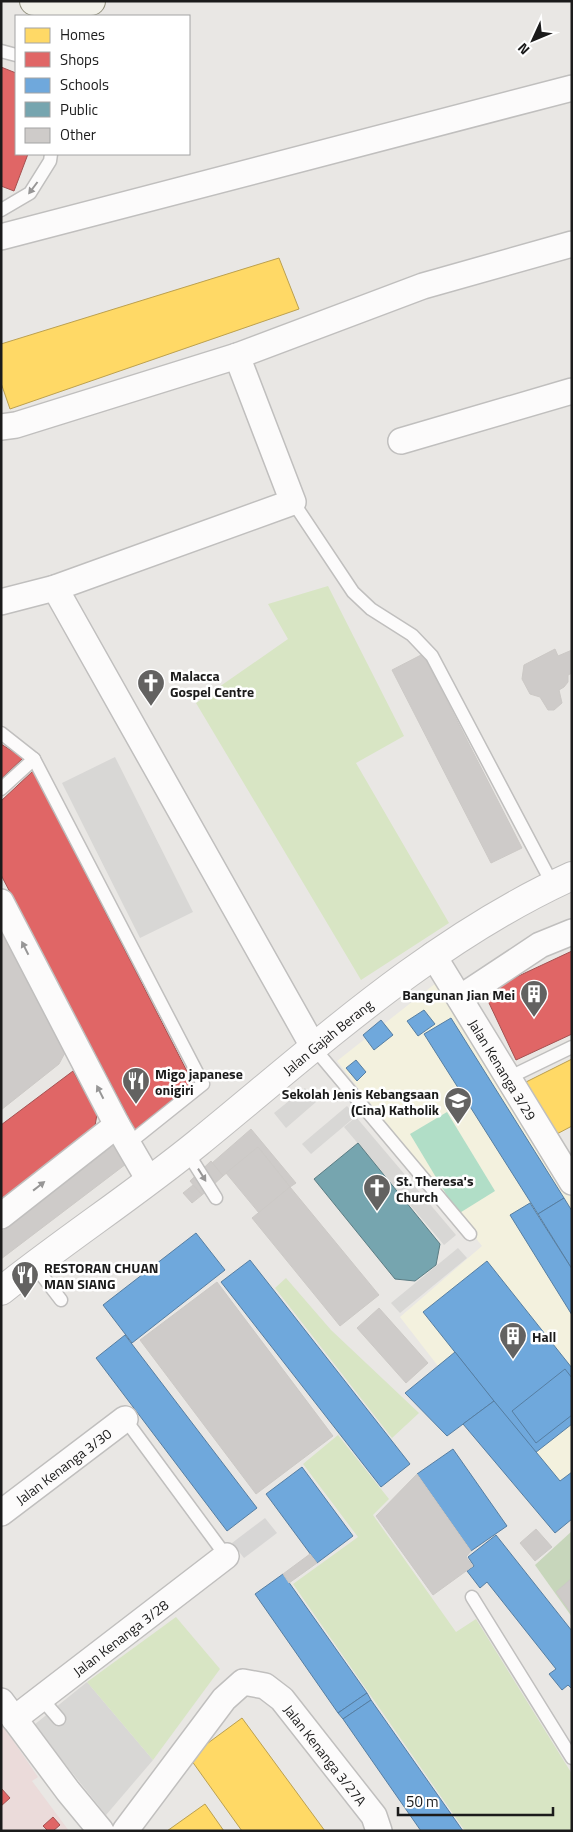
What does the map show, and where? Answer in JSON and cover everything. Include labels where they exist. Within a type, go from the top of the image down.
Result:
[{"type":"main road","points":[[34,1],[91,1]]},
{"type":"street","points":[[1,237],[572,88]]},
{"type":"street","points":[[1,427],[16,425],[237,356],[423,286],[572,244]]},
{"type":"street","points":[[1,602],[55,588],[293,502],[237,356]]},
{"type":"street","points":[[401,441],[572,391]]},
{"type":"street","points":[[55,588],[314,1048]]},
{"type":"street","name":"Jalan Gajah Berang","points":[[1,1290],[187,1152],[314,1048],[433,955],[497,915],[562,880]]},
{"type":"street","points":[[1,902],[122,1134],[149,1180]]},
{"type":"street","points":[[460,998],[540,945],[572,932]]},
{"type":"street","name":"Jalan Kenanga 3/29","points":[[433,955],[508,1078],[565,1156],[572,1182]]},
{"type":"street","points":[[1,1216],[122,1134]]},
{"type":"street","name":"Jalan Kenanga 3/30","points":[[1,1513],[125,1419]]},
{"type":"street","name":"Jalan Kenanga 3/28","points":[[8,1710],[42,1698],[226,1556]]},
{"type":"street","name":"Jalan Kenanga 3/27A","points":[[125,1831],[224,1699],[243,1682],[265,1686],[288,1707],[374,1816],[379,1831]]},
{"type":"street","points":[[8,1710],[68,1791],[101,1831]]},
{"type":"lane","points":[[1,51],[15,55]]},
{"type":"lane","points":[[1,210],[30,193],[50,161],[51,155]]},
{"type":"lane","points":[[293,502],[353,592],[371,609],[412,635],[432,656],[562,880]]},
{"type":"lane","points":[[1,733],[34,759],[203,1084],[122,1134]]},
{"type":"lane","points":[[1,789],[34,759]]},
{"type":"lane","points":[[508,1078],[572,1047]]},
{"type":"lane","points":[[314,1048],[470,1234]]},
{"type":"lane","points":[[187,1152],[216,1198]]},
{"type":"lane","points":[[34,1264],[61,1300]]},
{"type":"lane","points":[[125,1419],[226,1556]]},
{"type":"lane","points":[[472,1597],[572,1758]]},
{"type":"lane","points":[[42,1698],[59,1719]]},
{"type":"shaded area","points":[[115,757],[193,912],[140,938],[62,783]]},
{"type":"shaded area","points":[[436,983],[572,1190],[572,1519],[463,1424],[447,1436],[405,1393],[438,1366],[400,1317],[482,1246],[337,1061]]},
{"type":"shaded area","points":[[305,1088],[316,1102],[286,1128],[274,1113]]},
{"type":"shaded area","points":[[347,1106],[356,1116],[311,1154],[302,1144]]},
{"type":"shaded area","points":[[356,1117],[456,1235],[444,1245],[344,1127]]},
{"type":"shaded area","points":[[458,1248],[467,1258],[400,1313],[391,1303]]},
{"type":"shaded area","points":[[265,1518],[277,1533],[244,1558],[232,1543]]},
{"type":"shaded area","points":[[87,1682],[153,1760],[106,1815],[34,1725]]},
{"type":"shaded area","points":[[1,1723],[38,1777],[32,1781],[69,1831],[1,1831]]},
{"type":"green space","points":[[328,586],[404,736],[356,763],[449,923],[361,980],[196,703],[288,639],[268,604]]},
{"type":"green space","points":[[447,1112],[495,1191],[458,1214],[410,1134]]},
{"type":"green space","points":[[286,1278],[331,1330],[419,1413],[392,1438],[275,1288]]},
{"type":"green space","points":[[338,1435],[389,1499],[373,1515],[456,1632],[476,1619],[572,1774],[572,1831],[465,1831],[293,1584],[358,1537],[303,1464]]},
{"type":"green space","points":[[572,1531],[572,1617],[535,1565]]},
{"type":"green space","points":[[176,1617],[220,1669],[153,1760],[87,1682]]},
{"type":"building: Homes","points":[[279,258],[299,309],[10,409],[1,383],[1,344]]},
{"type":"building: Homes","points":[[572,1059],[572,1126],[553,1136],[526,1082]]},
{"type":"building: Homes","points":[[242,1718],[325,1831],[242,1831],[189,1757]]},
{"type":"building: Homes","points":[[205,1804],[224,1831],[167,1831]]},
{"type":"building: Shops","points":[[1,67],[15,73],[15,155],[28,155],[14,191],[1,186]]},
{"type":"building: Shops","points":[[1,744],[23,758],[1,779]]},
{"type":"building: Shops","points":[[33,771],[193,1083],[135,1130],[1,875],[1,801]]},
{"type":"building: Shops","name":"Bangunan Jian Mei","points":[[572,951],[572,1034],[516,1060],[489,1003],[495,987]]},
{"type":"building: Shops","points":[[73,1071],[97,1114],[93,1138],[1,1208],[1,1125]]},
{"type":"building: Shops","points":[[1,1788],[10,1798],[1,1806]]},
{"type":"building: Shops","points":[[53,1817],[60,1825],[53,1831],[48,1831],[43,1826]]},
{"type":"building: Schools","points":[[424,1010],[435,1024],[418,1036],[407,1021]]},
{"type":"building: Schools","points":[[451,1018],[564,1198],[538,1214],[424,1034]]},
{"type":"building: Schools","points":[[381,1020],[393,1035],[374,1050],[363,1035]]},
{"type":"building: Schools","points":[[356,1060],[366,1072],[357,1081],[346,1068]]},
{"type":"building: Schools","points":[[564,1198],[572,1211],[572,1269],[538,1214]]},
{"type":"building: Schools","points":[[530,1203],[572,1269],[572,1315],[510,1215]]},
{"type":"building: Schools","points":[[196,1233],[225,1270],[132,1343],[103,1305]]},
{"type":"building: Schools","points":[[250,1260],[410,1464],[381,1487],[221,1282]]},
{"type":"building: Schools","name":"Hall","points":[[487,1261],[572,1368],[572,1424],[535,1453],[423,1312]]},
{"type":"building: Schools","points":[[125,1335],[257,1508],[227,1531],[96,1358]]},
{"type":"building: Schools","points":[[455,1352],[494,1401],[447,1436],[405,1393]]},
{"type":"building: Schools","points":[[565,1369],[572,1378],[572,1415],[536,1443],[512,1411]]},
{"type":"building: Schools","points":[[494,1401],[560,1481],[572,1472],[572,1519],[555,1533],[463,1424]]},
{"type":"building: Schools","points":[[453,1449],[507,1526],[471,1551],[417,1474]]},
{"type":"building: Schools","points":[[302,1467],[353,1536],[317,1563],[266,1494]]},
{"type":"building: Schools","points":[[496,1535],[572,1631],[572,1689],[568,1685],[562,1690],[549,1674],[556,1669],[487,1582],[480,1588],[467,1571],[474,1566],[468,1557]]},
{"type":"building: Schools","points":[[283,1574],[367,1693],[338,1713],[255,1594]]},
{"type":"building: Schools","points":[[367,1693],[371,1700],[343,1719],[338,1713]]},
{"type":"building: Schools","points":[[371,1700],[463,1831],[421,1831],[343,1719]]},
{"type":"building: Public","name":"St. Theresa's Church","points":[[358,1143],[440,1244],[436,1265],[415,1281],[395,1279],[314,1179]]},
{"type":"building: Other","points":[[555,649],[558,656],[572,650],[572,673],[568,675],[568,682],[559,690],[562,703],[554,710],[548,710],[540,697],[530,694],[522,679],[524,665]]},
{"type":"building: Other","points":[[423,654],[522,848],[491,863],[392,670]]},
{"type":"building: Other","points":[[1,922],[68,1047],[59,1064],[1,1110]]},
{"type":"building: Other","points":[[251,1129],[296,1183],[290,1187],[258,1147],[223,1176],[212,1163]]},
{"type":"building: Other","points":[[113,1146],[126,1164],[1,1259],[1,1232]]},
{"type":"building: Other","points":[[258,1147],[290,1187],[259,1213],[226,1173]]},
{"type":"building: Other","points":[[211,1161],[223,1176],[202,1195],[190,1181]]},
{"type":"building: Other","points":[[193,1185],[202,1195],[192,1203],[183,1193]]},
{"type":"building: Other","points":[[290,1187],[379,1295],[340,1326],[252,1218]]},
{"type":"building: Other","points":[[217,1282],[333,1436],[256,1494],[140,1340]]},
{"type":"building: Other","points":[[379,1308],[428,1363],[406,1383],[357,1328]]},
{"type":"building: Other","points":[[417,1474],[471,1551],[466,1557],[473,1566],[433,1595],[376,1516]]},
{"type":"building: Other","points":[[536,1529],[552,1547],[535,1561],[520,1543]]},
{"type":"building: Other","points":[[310,1554],[317,1563],[289,1583],[283,1574]]},
{"type":"building: Other","points":[[572,1578],[572,1614],[556,1592]]},
{"type":"place","name":"Malacca Gospel Centre","points":[[151,707]]},
{"type":"place","name":"Bangunan Jian Mei","points":[[534,1018]]},
{"type":"place","name":"Migo japanese onigiri","points":[[136,1105]]},
{"type":"place","name":"Sekolah Jenis Kebangsaan (Cina) Katholik","points":[[458,1125]]},
{"type":"place","name":"St. Theresa's Church","points":[[377,1212]]},
{"type":"place","name":"RESTORAN CHUAN MAN SIANG","points":[[25,1299]]},
{"type":"place","name":"Hall","points":[[513,1360]]}]
